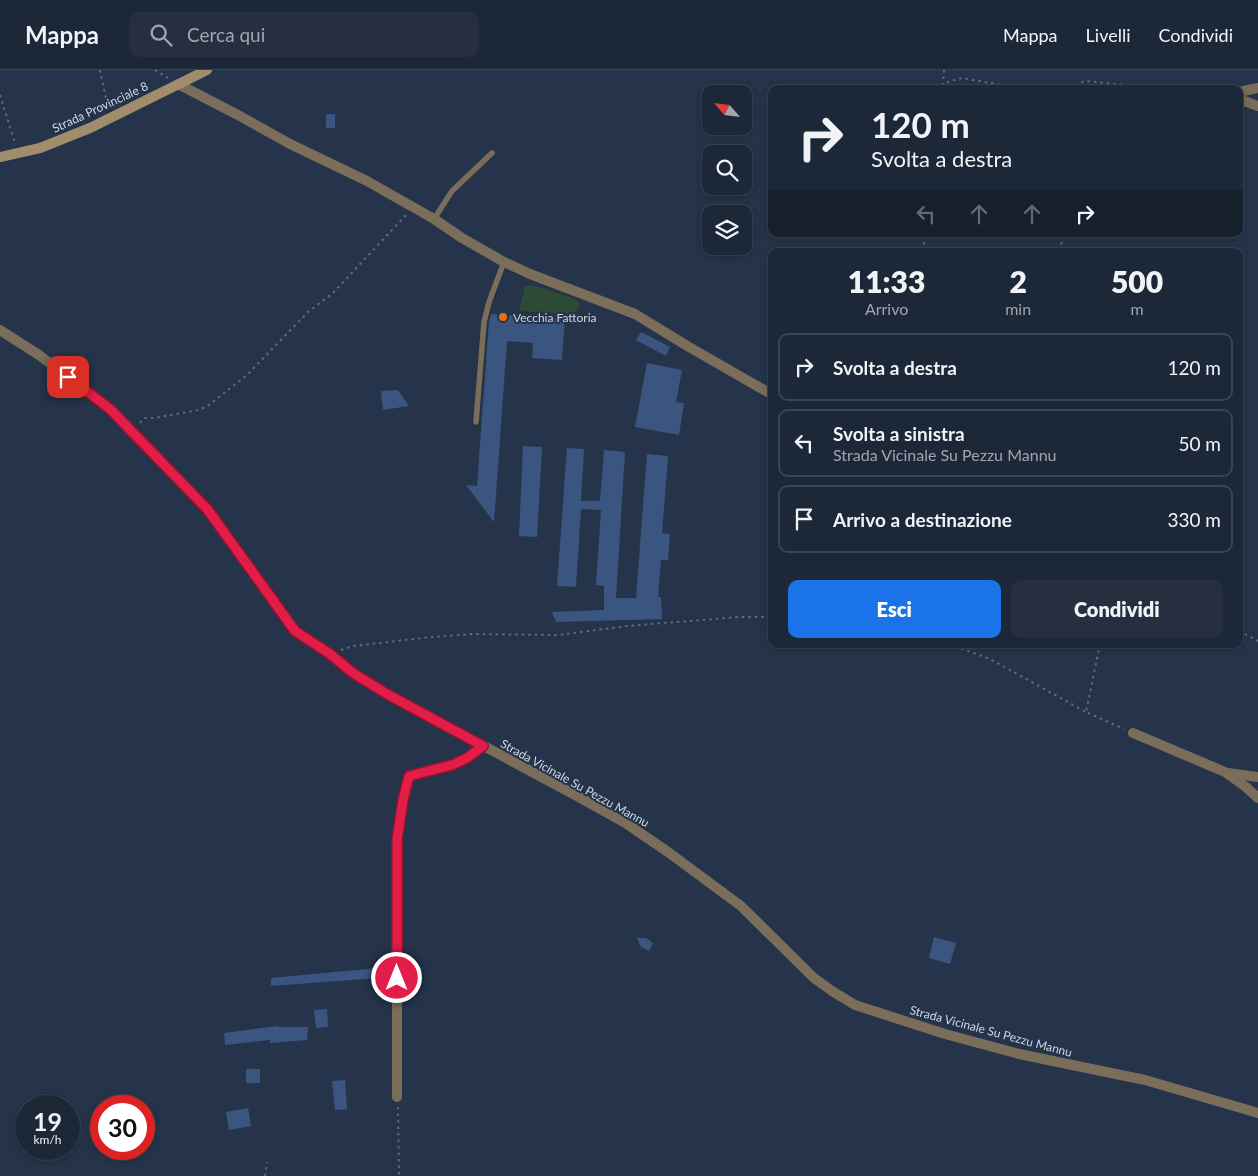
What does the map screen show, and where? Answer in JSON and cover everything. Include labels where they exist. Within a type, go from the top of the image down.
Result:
[{"type":"main road","name":"Strada Provinciale 8","points":[[0,157],[40,148],[90,128],[207,70]]},
{"type":"street","points":[[178,84],[290,144],[367,181],[504,262],[530,274],[635,314],[768,392]]},
{"type":"street","points":[[1243,91],[1258,88]]},
{"type":"street","points":[[1243,100],[1258,106]]},
{"type":"street","name":"Strada Vicinale Su Pezzu Mannu","points":[[0,330],[39,355],[110,409],[208,510],[295,631],[330,654],[353,673],[387,694],[627,824],[741,906],[814,978],[832,991],[855,1005],[945,1034],[1019,1054],[1145,1080],[1258,1113]]},
{"type":"street","points":[[1133,733],[1225,772],[1258,798]]},
{"type":"street","points":[[397,1097],[397,840],[403,800],[409,776],[452,765],[467,758],[483,746]]},
{"type":"street","points":[[1225,772],[1258,777]]},
{"type":"lane","points":[[434,219],[452,191],[492,153]]},
{"type":"lane","points":[[476,422],[484,322],[489,302],[504,262]]},
{"type":"path","points":[[100,70],[110,118]]},
{"type":"path","points":[[943,85],[944,70]]},
{"type":"path","points":[[943,85],[962,78],[1002,85]]},
{"type":"path","points":[[1076,85],[1086,81],[1127,85]]},
{"type":"path","points":[[0,95],[14,140],[14,154]]},
{"type":"path","points":[[131,432],[145,418],[199,410],[217,399],[248,374],[308,312],[333,293],[413,208]]},
{"type":"path","points":[[330,654],[353,646],[422,638],[471,634],[558,635],[627,626],[768,616]]},
{"type":"path","points":[[1243,633],[1258,641]]},
{"type":"path","points":[[960,648],[990,659],[1086,712],[1133,733]]},
{"type":"path","points":[[1086,712],[1099,648]]},
{"type":"path","points":[[397,1097],[399,1176]]},
{"type":"path","points":[[265,1176],[267,1162]]},
{"type":"green space","points":[[532,285],[576,299],[579,303],[579,309],[573,314],[519,311],[525,286]]},
{"type":"building","points":[[326,114],[335,114],[335,128],[326,128]]},
{"type":"building","points":[[491,314],[565,319],[562,360],[532,358],[533,343],[507,341],[494,522],[466,485],[477,486]]},
{"type":"building","points":[[641,332],[670,347],[666,356],[636,340]]},
{"type":"building","points":[[647,363],[682,370],[676,402],[684,403],[679,435],[635,427]]},
{"type":"building","points":[[398,390],[409,406],[383,410],[381,391]]},
{"type":"building","points":[[523,446],[542,447],[537,537],[519,536]]},
{"type":"building","points":[[567,448],[584,449],[581,501],[600,501],[604,450],[625,452],[616,598],[636,598],[647,454],[668,456],[662,533],[670,534],[668,560],[661,560],[658,597],[661,597],[662,619],[556,622],[552,612],[604,610],[604,586],[596,585],[601,510],[581,509],[576,587],[557,586]]},
{"type":"building","points":[[934,937],[956,943],[950,964],[929,958]]},
{"type":"building","points":[[637,938],[646,938],[653,943],[649,951],[641,947]]},
{"type":"building","points":[[378,968],[378,978],[271,986],[271,978]]},
{"type":"building","points":[[327,1009],[328,1027],[316,1028],[314,1010]]},
{"type":"building","points":[[278,1026],[308,1027],[307,1040],[270,1043],[270,1040],[225,1045],[224,1033]]},
{"type":"building","points":[[246,1069],[260,1069],[260,1083],[246,1083]]},
{"type":"building","points":[[345,1080],[347,1109],[335,1110],[332,1081]]},
{"type":"building","points":[[248,1108],[251,1126],[229,1130],[226,1112]]},
{"type":"place","name":"Vecchia Fattoria","points":[[503,317]]},
{"type":"route","points":[[68,377],[110,409],[208,510],[295,631],[330,654],[353,673],[387,694],[483,746],[467,758],[452,765],[409,776],[397,840],[397,978]]}]
